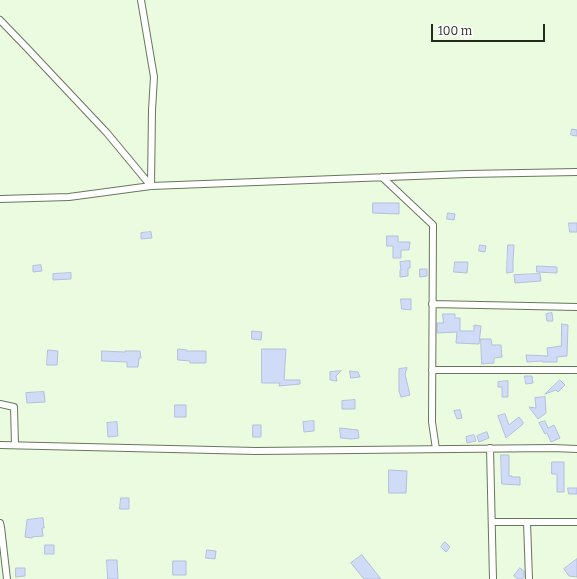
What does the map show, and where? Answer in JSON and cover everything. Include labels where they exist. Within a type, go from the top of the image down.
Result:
[{"type":"street","points":[[141,0],[154,77],[151,186]]},
{"type":"street","points":[[0,20],[107,133],[151,186]]},
{"type":"street","points":[[0,199],[69,197],[151,186],[467,174],[577,172]]},
{"type":"street","points":[[382,177],[433,225],[432,422],[436,449]]},
{"type":"street","points":[[432,304],[577,307]]},
{"type":"street","points":[[432,370],[577,370]]},
{"type":"street","points":[[0,404],[14,407],[14,445]]},
{"type":"street","points":[[0,445],[256,451],[490,448],[577,449]]},
{"type":"street","points":[[490,448],[493,579]]},
{"type":"street","points":[[492,522],[577,522]]},
{"type":"street","points":[[526,522],[529,579]]},
{"type":"street","points":[[0,523],[7,579]]},
{"type":"building","points":[[572,129],[577,130],[577,136],[571,135]]},
{"type":"building","points":[[373,203],[399,203],[399,214],[373,213]]},
{"type":"building","points":[[448,213],[455,214],[454,220],[447,219]]},
{"type":"building","points":[[569,223],[577,223],[577,232],[570,232]]},
{"type":"building","points":[[151,232],[152,238],[141,239],[141,233]]},
{"type":"building","points":[[387,236],[398,236],[398,242],[410,242],[409,250],[401,250],[401,258],[393,258],[393,246],[387,246]]},
{"type":"building","points":[[480,245],[486,246],[485,252],[479,251]]},
{"type":"building","points":[[508,245],[514,245],[513,272],[507,273]]},
{"type":"building","points":[[410,261],[408,276],[400,277],[400,262]]},
{"type":"building","points":[[455,262],[468,262],[467,273],[454,272]]},
{"type":"building","points":[[41,265],[42,271],[33,272],[33,266]]},
{"type":"building","points":[[537,266],[557,267],[557,273],[537,272]]},
{"type":"building","points":[[420,269],[427,269],[427,276],[420,277]]},
{"type":"building","points":[[71,273],[71,279],[53,280],[53,274]]},
{"type":"building","points":[[540,274],[541,281],[515,283],[514,275]]},
{"type":"building","points":[[401,299],[411,299],[411,310],[402,309]]},
{"type":"building","points":[[552,313],[553,321],[547,321],[546,314]]},
{"type":"building","points":[[443,314],[455,314],[455,318],[460,318],[460,331],[474,331],[474,325],[481,326],[479,344],[456,343],[457,332],[437,333],[437,323],[443,323]]},
{"type":"building","points":[[562,324],[568,325],[567,356],[557,357],[557,362],[527,362],[526,355],[548,356],[547,348],[561,346]]},
{"type":"building","points":[[252,331],[262,332],[261,340],[252,339]]},
{"type":"building","points":[[481,339],[491,339],[492,345],[501,345],[502,357],[494,358],[494,363],[482,364]]},
{"type":"building","points":[[178,349],[187,351],[206,351],[206,363],[190,363],[190,361],[178,360]]},
{"type":"building","points":[[262,349],[286,349],[284,380],[300,380],[300,384],[279,386],[280,383],[262,383]]},
{"type":"building","points":[[48,350],[58,351],[57,365],[47,365]]},
{"type":"building","points":[[102,351],[140,351],[141,358],[139,358],[138,367],[127,367],[127,362],[102,361]]},
{"type":"building","points":[[407,368],[405,374],[410,395],[401,397],[399,391],[399,369]]},
{"type":"building","points":[[341,371],[336,376],[337,381],[330,380],[330,372]]},
{"type":"building","points":[[350,371],[358,372],[360,377],[351,378]]},
{"type":"building","points":[[525,376],[532,376],[533,383],[526,384]]},
{"type":"building","points":[[560,380],[565,385],[558,392],[556,390],[545,394]]},
{"type":"building","points":[[508,381],[508,397],[502,397],[502,387],[498,387],[498,382]]},
{"type":"building","points":[[44,392],[45,402],[27,403],[26,393]]},
{"type":"building","points":[[545,397],[546,413],[538,419],[529,407],[536,408],[535,398]]},
{"type":"building","points":[[355,400],[355,409],[342,409],[342,401]]},
{"type":"building","points":[[175,405],[186,405],[186,417],[175,417]]},
{"type":"building","points":[[460,410],[462,418],[457,419],[454,411]]},
{"type":"building","points":[[505,414],[509,425],[519,417],[523,422],[523,424],[506,438],[498,416]]},
{"type":"building","points":[[314,421],[314,431],[304,432],[303,422]]},
{"type":"building","points":[[545,421],[548,428],[554,425],[560,438],[551,442],[547,433],[545,434],[539,423]]},
{"type":"building","points":[[117,422],[118,436],[108,437],[107,423]]},
{"type":"building","points":[[253,425],[261,425],[261,437],[253,437]]},
{"type":"building","points":[[340,428],[358,430],[359,438],[341,438]]},
{"type":"building","points":[[487,432],[489,438],[479,442],[477,436]]},
{"type":"building","points":[[474,435],[476,441],[467,443],[466,437]]},
{"type":"building","points":[[501,455],[509,455],[509,476],[520,477],[520,485],[502,484]]},
{"type":"building","points":[[552,462],[564,462],[564,492],[557,492],[557,474],[552,474]]},
{"type":"building","points":[[389,470],[407,471],[406,493],[389,493]]},
{"type":"building","points":[[568,488],[577,488],[577,494],[569,494]]},
{"type":"building","points":[[121,498],[129,498],[129,509],[120,509]]},
{"type":"building","points":[[43,518],[43,536],[32,538],[25,537],[27,520]]},
{"type":"building","points":[[445,542],[450,547],[446,552],[441,547]]},
{"type":"building","points":[[45,545],[54,545],[54,554],[45,554]]},
{"type":"building","points":[[207,550],[216,551],[215,559],[206,558]]},
{"type":"building","points":[[362,555],[381,579],[364,579],[351,563]]},
{"type":"building","points":[[577,559],[577,577],[569,576],[564,569]]},
{"type":"building","points":[[107,560],[117,560],[118,579],[108,579]]},
{"type":"building","points":[[173,561],[186,561],[186,575],[173,575]]},
{"type":"building","points":[[16,568],[25,568],[25,576],[16,577]]},
{"type":"building","points":[[520,568],[524,571],[524,577],[522,579],[518,579],[514,576]]}]
